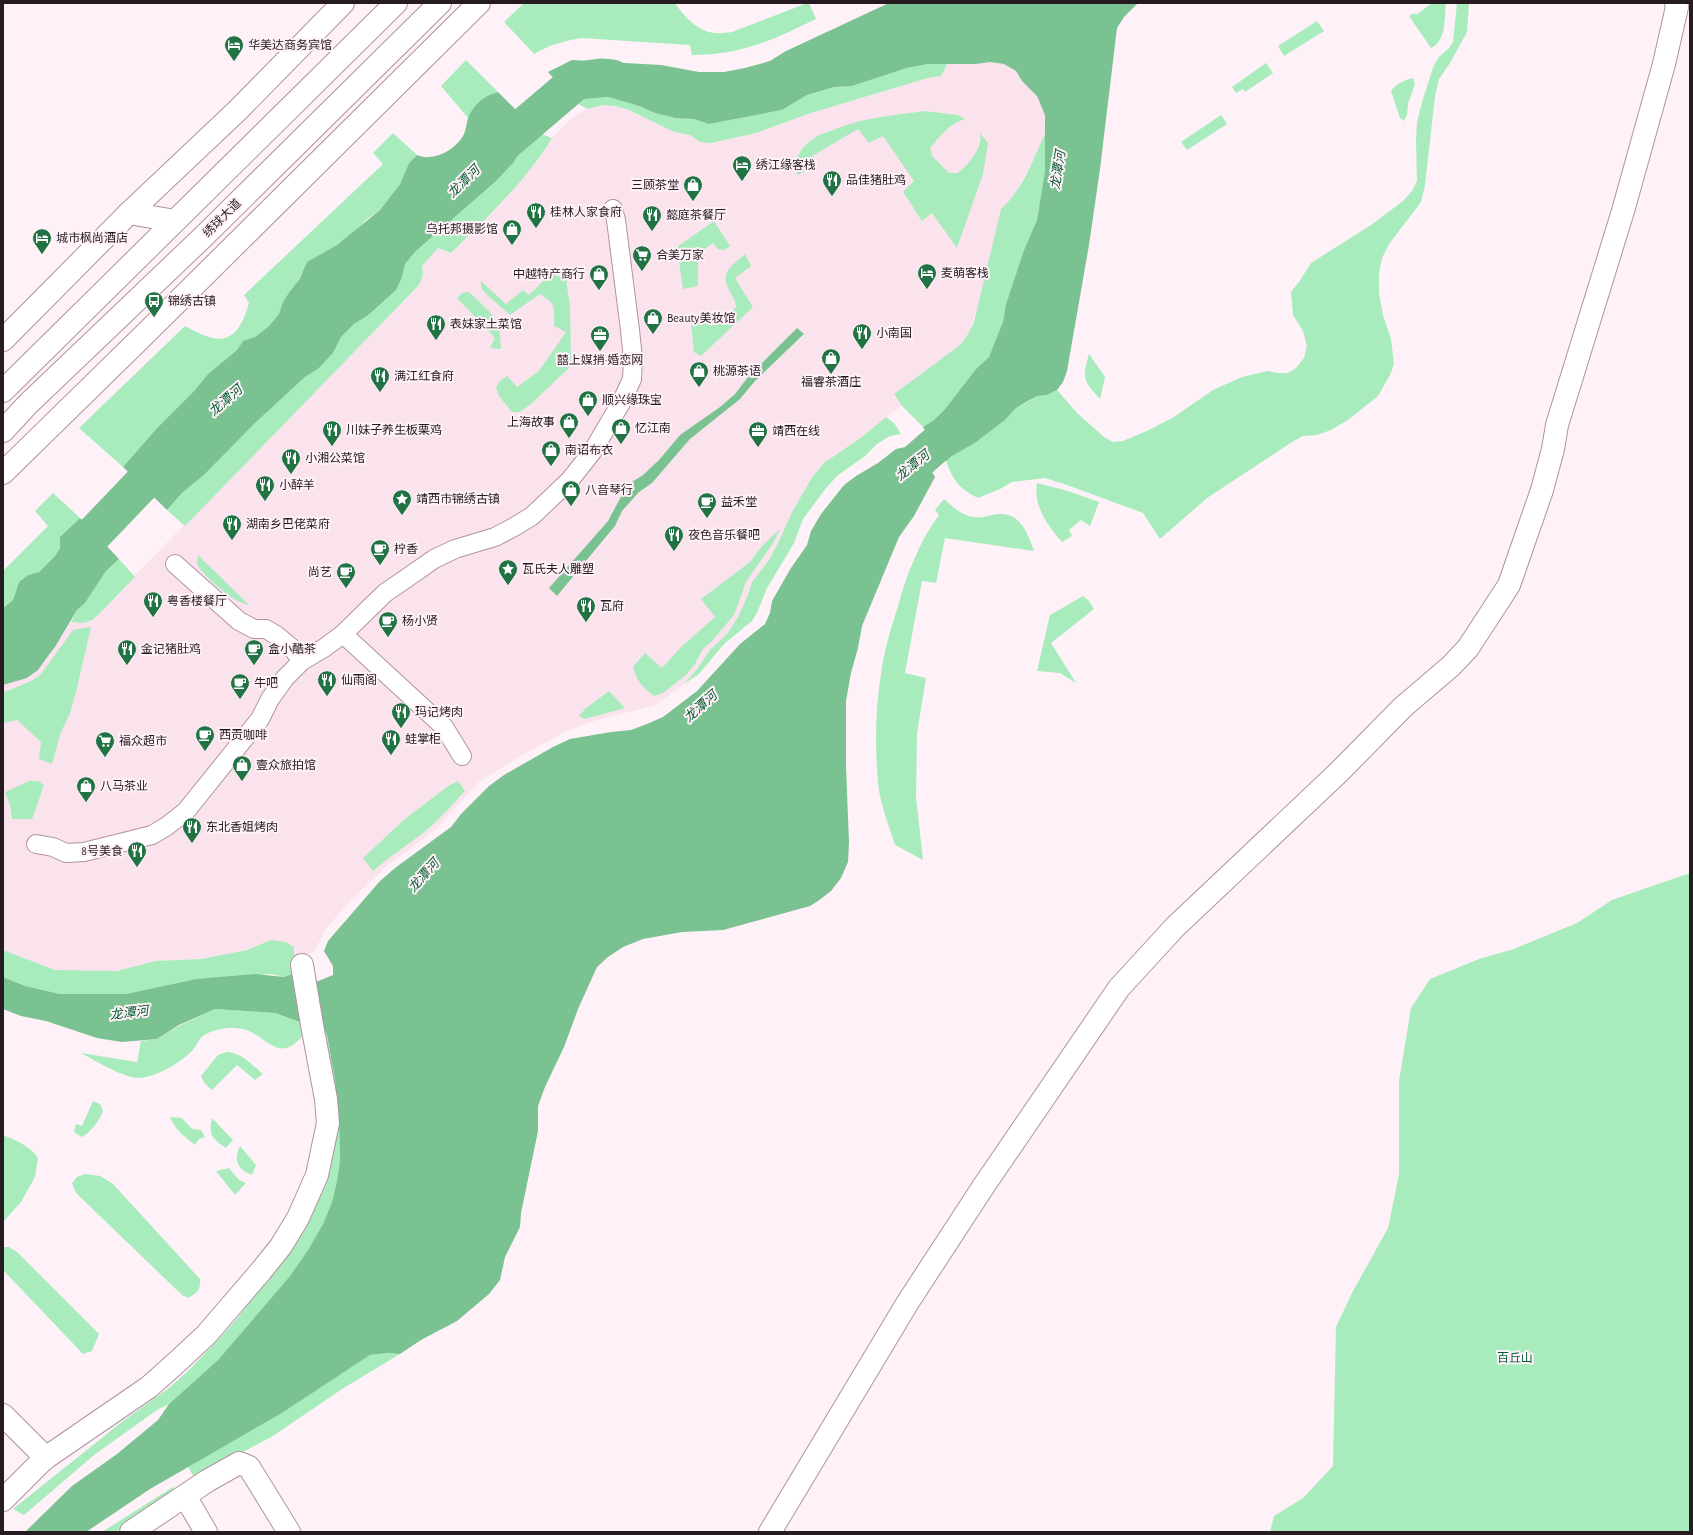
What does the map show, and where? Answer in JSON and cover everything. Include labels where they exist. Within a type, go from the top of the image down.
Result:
[{"type":"street","points":[[3,340],[129,213],[238,110],[343,3]]},
{"type":"street","points":[[3,391],[396,3]]},
{"type":"street","name":"绣球大道","points":[[3,431],[28,404],[204,237],[440,3]]},
{"type":"street","points":[[3,472],[143,336],[478,3]]},
{"type":"street","points":[[770,1532],[908,1302],[983,1187],[1119,988],[1175,926],[1334,776],[1403,707],[1451,666],[1468,648],[1509,585],[1542,490],[1553,450],[1557,425],[1623,211],[1664,64],[1677,7],[1676,3]]},
{"type":"street","points":[[36,844],[53,847],[66,853],[84,852],[152,835],[167,826],[186,811],[260,718],[270,699],[285,678],[302,661],[324,648],[343,634],[385,593],[434,559],[456,549],[495,537],[532,516],[570,480],[592,452],[621,403],[632,379],[633,360],[630,330],[616,220],[613,209]]},
{"type":"street","points":[[129,213],[175,221]]},
{"type":"street","points":[[175,564],[239,622],[254,630],[266,629],[276,635],[293,649],[302,661]]},
{"type":"street","points":[[343,634],[444,727],[462,756]]},
{"type":"street","points":[[3,1500],[46,1458],[149,1387],[206,1335],[281,1246],[298,1218],[317,1175],[328,1123],[326,1099],[302,965]]},
{"type":"street","points":[[3,1415],[46,1458]]},
{"type":"street","points":[[131,1532],[207,1481],[239,1463],[249,1467],[289,1532]]},
{"type":"street","points":[[185,1496],[206,1532]]},
{"type":"shaded area","name":"靖西市锦绣古镇","points":[[990,62],[1004,64],[1016,71],[1022,81],[1037,96],[1045,115],[1046,132],[1034,159],[1016,192],[1010,202],[1001,209],[979,304],[968,334],[960,345],[894,394],[902,406],[838,454],[811,479],[792,512],[769,560],[752,582],[738,617],[727,634],[710,650],[697,669],[684,684],[656,705],[594,721],[565,732],[522,755],[479,782],[435,830],[389,864],[351,900],[325,930],[315,951],[296,959],[271,940],[247,950],[201,959],[155,961],[117,971],[76,971],[55,970],[3,950],[3,685],[27,678],[38,670],[71,622],[83,623],[94,620],[104,607],[419,285],[423,275],[422,266],[438,248],[451,253],[504,201],[538,160],[552,138],[572,118],[587,109],[603,105],[616,106],[629,110],[674,132],[690,135],[700,142],[711,143],[756,133],[811,113],[928,78],[941,76],[948,63],[976,64]],"holes":[[[797,328],[804,335],[755,381],[740,399],[690,439],[652,483],[639,492],[622,511],[615,526],[604,541],[557,596],[550,588],[608,521],[632,482],[643,475],[659,460],[680,435],[720,407],[735,394],[748,377]]]},
{"type":"green space","points":[[524,3],[675,3],[681,12],[699,28],[715,33],[732,32],[807,3],[809,3],[816,19],[771,40],[756,45],[710,54],[692,55],[690,45],[581,38],[569,40],[545,48],[534,54],[504,22]]},
{"type":"green space","points":[[1432,3],[1446,3],[1445,22],[1440,40],[1431,48],[1409,16],[1414,13],[1416,15]]},
{"type":"green space","points":[[1457,3],[1469,3],[1467,32],[1450,63],[1439,79],[1435,96],[1425,185],[1421,202],[1389,244],[1382,258],[1379,273],[1379,293],[1383,315],[1391,339],[1394,364],[1390,375],[1378,396],[1348,420],[1331,430],[1317,435],[1303,436],[1292,442],[1207,498],[1160,539],[1143,513],[1045,478],[1012,482],[1000,489],[978,498],[958,484],[946,461],[975,443],[1005,420],[1015,409],[1037,396],[1047,395],[1057,390],[1077,413],[1104,437],[1113,442],[1123,441],[1174,417],[1213,390],[1242,377],[1267,371],[1288,373],[1296,368],[1304,358],[1307,346],[1303,331],[1293,315],[1291,292],[1311,263],[1371,225],[1403,201],[1412,191],[1417,181],[1417,122],[1434,65],[1439,57],[1453,42]]},
{"type":"green space","points":[[1317,21],[1324,31],[1284,56],[1278,46]]},
{"type":"green space","points":[[466,60],[498,92],[488,96],[480,102],[468,118],[441,86]]},
{"type":"green space","points":[[948,63],[941,76],[928,78],[811,113],[756,133],[711,143],[700,142],[690,135],[674,132],[629,110],[616,106],[603,105],[587,109],[577,103],[584,99],[608,97],[639,106],[655,113],[675,118],[694,119],[709,124],[782,110],[807,95],[834,87],[852,86],[907,68],[928,64]]},
{"type":"green space","points":[[1266,63],[1273,73],[1245,92],[1243,89],[1236,93],[1232,87]]},
{"type":"green space","points":[[1413,78],[1415,84],[1404,121],[1400,118],[1391,91],[1400,83]]},
{"type":"green space","points":[[924,111],[958,115],[965,119],[949,127],[930,148],[932,156],[949,173],[958,173],[971,160],[979,145],[980,133],[988,143],[983,174],[957,248],[932,213],[922,221],[903,192],[914,181],[883,136],[869,143],[858,129],[812,156],[816,165],[798,175],[793,166],[803,148],[814,138],[823,134],[856,122]]},
{"type":"green space","points":[[1221,115],[1227,124],[1187,150],[1181,142]]},
{"type":"green space","points":[[1046,132],[1045,171],[1037,220],[1024,250],[1006,304],[1003,322],[996,343],[989,357],[976,369],[945,409],[934,420],[923,427],[902,406],[894,394],[960,345],[968,334],[974,322],[1001,209],[1022,183]]},
{"type":"green space","points":[[393,133],[417,155],[409,163],[400,184],[380,210],[337,245],[321,254],[301,274],[299,280],[283,302],[279,314],[269,326],[255,337],[243,341],[237,350],[208,374],[194,391],[157,428],[123,467],[79,428],[185,326],[208,337],[217,339],[226,338],[233,334],[239,327],[249,303],[244,295],[383,164],[373,153]]},
{"type":"green space","points":[[539,133],[552,138],[518,184],[479,226],[451,253],[438,248],[422,266],[423,275],[419,285],[185,526],[167,510],[182,493],[205,474],[254,424],[305,377],[319,368],[333,353],[341,337],[354,324],[367,316],[402,277],[405,264],[416,251],[495,182],[514,162],[520,151]]},
{"type":"green space","points":[[714,221],[730,246],[725,250],[718,249],[713,243],[707,247],[698,261],[698,286],[683,289],[677,247]]},
{"type":"green space","points":[[745,254],[751,266],[735,278],[753,307],[701,356],[694,352],[691,324],[706,320],[710,326],[717,324],[736,307],[735,300],[726,284],[726,278],[732,265]]},
{"type":"green space","points":[[550,274],[566,278],[570,307],[571,366],[531,404],[520,412],[512,412],[499,396],[496,388],[499,382],[507,376],[517,387],[539,371],[566,332],[554,326],[552,304],[540,294],[510,315],[485,293],[481,287],[481,281],[506,304],[523,290],[529,295]]},
{"type":"green space","points":[[469,292],[489,311],[499,325],[501,349],[490,348],[495,338],[457,298],[462,293]]},
{"type":"green space","points":[[1089,354],[1105,377],[1100,399],[1087,383],[1086,379],[1085,369]]},
{"type":"green space","points":[[886,417],[894,423],[901,434],[890,436],[877,444],[865,456],[837,476],[826,488],[803,519],[794,543],[767,588],[757,613],[752,621],[724,644],[699,674],[684,684],[697,669],[710,650],[727,634],[738,617],[752,582],[769,560],[792,512],[811,479],[824,463],[862,437]]},
{"type":"green space","points":[[1037,483],[1068,491],[1099,502],[1090,526],[1081,520],[1069,530],[1072,536],[1062,542],[1047,522],[1039,508],[1036,491]]},
{"type":"green space","points":[[53,493],[80,518],[60,537],[60,548],[55,556],[39,572],[28,575],[19,582],[13,600],[3,608],[3,571],[48,526],[35,511]]},
{"type":"green space","points":[[944,499],[957,510],[969,516],[980,517],[1001,514],[1014,517],[1023,526],[1034,551],[945,538],[936,583],[922,581],[905,673],[926,678],[917,733],[916,797],[923,860],[895,845],[885,814],[878,783],[876,756],[877,715],[879,687],[890,631],[910,570],[925,536],[939,515],[935,510]]},
{"type":"green space","points":[[780,529],[773,543],[746,582],[734,615],[713,640],[702,650],[695,664],[685,676],[663,693],[654,696],[646,690],[636,676],[633,667],[645,653],[662,668],[681,647],[715,617],[701,599],[750,562],[762,546]]},
{"type":"green space","points":[[198,555],[249,605],[228,595],[213,583],[197,564]]},
{"type":"green space","points":[[119,559],[135,577],[93,620],[83,623],[71,622],[77,610],[85,603],[106,571]]},
{"type":"green space","points":[[1083,596],[1088,600],[1094,609],[1051,643],[1076,683],[1060,673],[1037,671],[1050,615]]},
{"type":"green space","points":[[91,627],[76,692],[70,713],[61,732],[52,764],[39,759],[41,742],[17,720],[3,723],[3,692],[33,680],[41,674],[73,630]]},
{"type":"green space","points":[[609,691],[625,708],[585,719],[579,716],[585,709]]},
{"type":"green space","points":[[29,781],[38,781],[44,785],[32,819],[12,819],[10,805],[5,792]]},
{"type":"green space","points":[[458,781],[465,791],[450,807],[423,833],[373,871],[363,858],[405,819],[448,786]]},
{"type":"green space","name":"百丘山","points":[[1690,873],[1690,1532],[1270,1532],[1274,1516],[1303,1498],[1333,1466],[1336,1327],[1352,1293],[1388,1228],[1399,1174],[1399,1081],[1411,1008],[1430,979],[1479,959],[1514,949],[1577,923],[1612,900]]},
{"type":"green space","points":[[271,940],[286,942],[294,947],[295,973],[284,977],[271,974],[196,979],[126,994],[60,994],[25,986],[3,977],[3,950],[55,970],[117,971],[155,961],[201,959],[247,950]]},
{"type":"green space","points":[[215,1009],[275,1013],[300,1022],[303,1035],[287,1048],[281,1048],[268,1043],[244,1029],[228,1028],[217,1030],[202,1037],[191,1052],[174,1065],[154,1075],[140,1078],[126,1076],[81,1053],[137,1062],[141,1041],[157,1039],[179,1026]]},
{"type":"green space","points":[[319,1018],[327,1035],[335,1080],[339,1121],[340,1161],[332,1202],[323,1224],[308,1250],[290,1276],[218,1360],[169,1404],[157,1410],[94,1455],[24,1515],[13,1509],[123,1421],[169,1388],[188,1371],[235,1321],[274,1271],[318,1193]]},
{"type":"green space","points":[[227,1052],[237,1054],[242,1057],[263,1074],[255,1080],[237,1065],[212,1090],[205,1084],[201,1076],[218,1055]]},
{"type":"green space","points":[[93,1101],[100,1104],[103,1111],[95,1126],[82,1137],[74,1132],[76,1124],[82,1126]]},
{"type":"green space","points":[[170,1117],[182,1118],[192,1129],[201,1130],[205,1137],[199,1139],[195,1145],[177,1129]]},
{"type":"green space","points":[[212,1118],[233,1140],[226,1148],[215,1139],[211,1133]]},
{"type":"green space","points":[[3,1135],[22,1144],[38,1158],[35,1177],[21,1202],[3,1222]]},
{"type":"green space","points":[[240,1146],[256,1165],[252,1175],[240,1168],[238,1164],[237,1156]]},
{"type":"green space","points":[[229,1168],[239,1180],[246,1183],[235,1195],[216,1171]]},
{"type":"green space","points":[[85,1174],[100,1176],[113,1184],[200,1279],[200,1286],[196,1293],[188,1298],[182,1295],[76,1193],[72,1183],[77,1177]]},
{"type":"green space","points":[[3,1247],[9,1247],[17,1252],[99,1334],[92,1351],[83,1354],[3,1270]]},
{"type":"green space","points":[[388,1353],[400,1354],[342,1389],[273,1436],[232,1458],[196,1480],[188,1467],[282,1413],[370,1355]]},
{"type":"green space","points":[[173,1487],[176,1493],[115,1532],[102,1532]]},
{"type":"water","points":[[889,3],[1138,3],[1124,17],[1117,28],[1089,245],[1067,371],[1063,382],[1057,390],[1047,395],[1037,396],[1015,409],[1005,420],[975,443],[946,461],[923,427],[934,420],[945,409],[976,369],[989,357],[1003,322],[1006,304],[1024,250],[1037,220],[1045,171],[1045,115],[1037,96],[1022,81],[1016,71],[1004,64],[990,62],[976,64],[928,64],[907,68],[852,86],[834,87],[807,95],[782,110],[709,124],[694,119],[675,118],[655,113],[639,106],[608,97],[584,99],[577,103],[548,72],[572,60],[661,65],[699,72],[724,72],[745,68],[770,61],[786,51]]},
{"type":"water","points":[[498,92],[539,133],[520,151],[514,162],[495,182],[416,251],[405,264],[402,277],[396,290],[367,316],[354,324],[341,337],[333,353],[319,368],[305,377],[254,424],[205,474],[182,493],[167,510],[123,467],[157,428],[194,391],[208,374],[237,350],[243,341],[255,337],[269,326],[279,314],[283,302],[299,280],[307,262],[337,245],[380,210],[400,184],[409,163],[417,155],[433,157],[442,154],[455,146],[464,134],[470,113],[476,105],[484,98]]},
{"type":"water","points":[[797,328],[804,334],[755,381],[740,399],[690,439],[652,483],[639,492],[622,511],[615,526],[557,596],[549,588],[608,521],[623,493],[632,482],[643,475],[659,460],[680,435],[720,407],[735,394],[748,377]]},
{"type":"water","points":[[915,445],[935,477],[914,516],[899,537],[862,626],[846,701],[846,767],[849,842],[848,862],[841,878],[831,891],[810,906],[723,930],[682,932],[643,939],[623,947],[608,957],[597,967],[538,1106],[538,1131],[521,1213],[520,1227],[505,1257],[500,1280],[489,1294],[457,1321],[421,1340],[400,1354],[388,1353],[370,1355],[282,1413],[150,1489],[86,1532],[25,1532],[72,1486],[117,1454],[158,1420],[169,1404],[218,1360],[290,1276],[308,1250],[323,1224],[332,1202],[340,1161],[339,1121],[335,1080],[327,1035],[319,1018],[316,982],[333,975],[333,966],[324,951],[328,941],[380,881],[395,868],[451,827],[461,814],[489,786],[504,775],[570,739],[631,730],[647,724],[663,717],[697,691],[740,644],[765,624],[770,613],[772,601],[791,568],[807,545],[811,531],[821,514],[844,485],[878,463],[896,449]]},
{"type":"water","points":[[80,518],[119,559],[106,571],[85,603],[77,610],[55,647],[38,670],[27,678],[3,685],[3,608],[13,600],[19,582],[28,575],[39,572],[55,556],[60,548],[60,537]]},
{"type":"water","points":[[295,973],[300,1022],[275,1013],[215,1009],[179,1025],[157,1039],[122,1042],[97,1038],[46,1021],[21,1016],[3,1009],[3,977],[25,986],[60,994],[126,994],[196,979],[255,974],[284,977]]},
{"type":"waterway","name":"龙潭河","points":[[490,155],[578,80],[601,77],[612,78]]},
{"type":"waterway","name":"龙潭河","points":[[884,490],[947,435],[975,413]]},
{"type":"waterway","name":"龙潭河","points":[[3,651],[14,642],[37,616],[67,575],[88,540],[176,448]]},
{"type":"place","name":"华美达商务宾馆","points":[[234,62]]},
{"type":"place","name":"绣江缘客栈","points":[[742,182]]},
{"type":"place","name":"品佳猪肚鸡","points":[[832,197]]},
{"type":"place","name":"三顾茶堂","points":[[693,202]]},
{"type":"place","name":"桂林人家食府","points":[[536,229]]},
{"type":"place","name":"懿庭茶餐厅","points":[[652,232]]},
{"type":"place","name":"乌托邦摄影馆","points":[[512,246]]},
{"type":"place","name":"城市枫尚酒店","points":[[42,255]]},
{"type":"place","name":"合美万家","points":[[642,272]]},
{"type":"place","name":"麦萌客栈","points":[[927,290]]},
{"type":"place","name":"中越特产商行","points":[[599,291]]},
{"type":"place","name":"锦绣古镇","points":[[154,318]]},
{"type":"place","name":"Beauty美妆馆","points":[[653,335]]},
{"type":"place","name":"表妹家土菜馆","points":[[436,341]]},
{"type":"place","name":"小南国","points":[[862,350]]},
{"type":"place","name":"囍上媒捎·婚恋网","points":[[600,352]]},
{"type":"place","name":"福睿茶酒庄","points":[[831,375]]},
{"type":"place","name":"桃源茶语","points":[[699,388]]},
{"type":"place","name":"满江红食府","points":[[380,393]]},
{"type":"place","name":"顺兴缘珠宝","points":[[588,417]]},
{"type":"place","name":"上海故事","points":[[569,439]]},
{"type":"place","name":"忆江南","points":[[621,445]]},
{"type":"place","name":"川妹子养生板栗鸡","points":[[332,447]]},
{"type":"place","name":"靖西在线","points":[[758,448]]},
{"type":"place","name":"南诏布衣","points":[[551,467]]},
{"type":"place","name":"小湘公菜馆","points":[[291,475]]},
{"type":"place","name":"小醉羊","points":[[265,502]]},
{"type":"place","name":"八音琴行","points":[[571,507]]},
{"type":"place","name":"靖西市锦绣古镇","points":[[402,516]]},
{"type":"place","name":"益禾堂","points":[[707,519]]},
{"type":"place","name":"湖南乡巴佬菜府","points":[[232,541]]},
{"type":"place","name":"夜色音乐餐吧","points":[[674,552]]},
{"type":"place","name":"柠香","points":[[380,566]]},
{"type":"place","name":"瓦氏夫人雕塑","points":[[508,586]]},
{"type":"place","name":"尚艺","points":[[346,589]]},
{"type":"place","name":"粤香楼餐厅","points":[[153,618]]},
{"type":"place","name":"瓦府","points":[[586,623]]},
{"type":"place","name":"杨小贤","points":[[388,638]]},
{"type":"place","name":"金记猪肚鸡","points":[[127,666]]},
{"type":"place","name":"盒小酷茶","points":[[254,666]]},
{"type":"place","name":"仙雨阁","points":[[327,697]]},
{"type":"place","name":"牛吧","points":[[240,700]]},
{"type":"place","name":"玛记烤肉","points":[[401,729]]},
{"type":"place","name":"西贡咖啡","points":[[205,752]]},
{"type":"place","name":"蛙掌柜","points":[[391,756]]},
{"type":"place","name":"福众超市","points":[[105,758]]},
{"type":"place","name":"壹众旅拍馆","points":[[242,782]]},
{"type":"place","name":"八马茶业","points":[[86,803]]},
{"type":"place","name":"东北香姐烤肉","points":[[192,844]]},
{"type":"place","name":"8号美食","points":[[137,868]]}]
